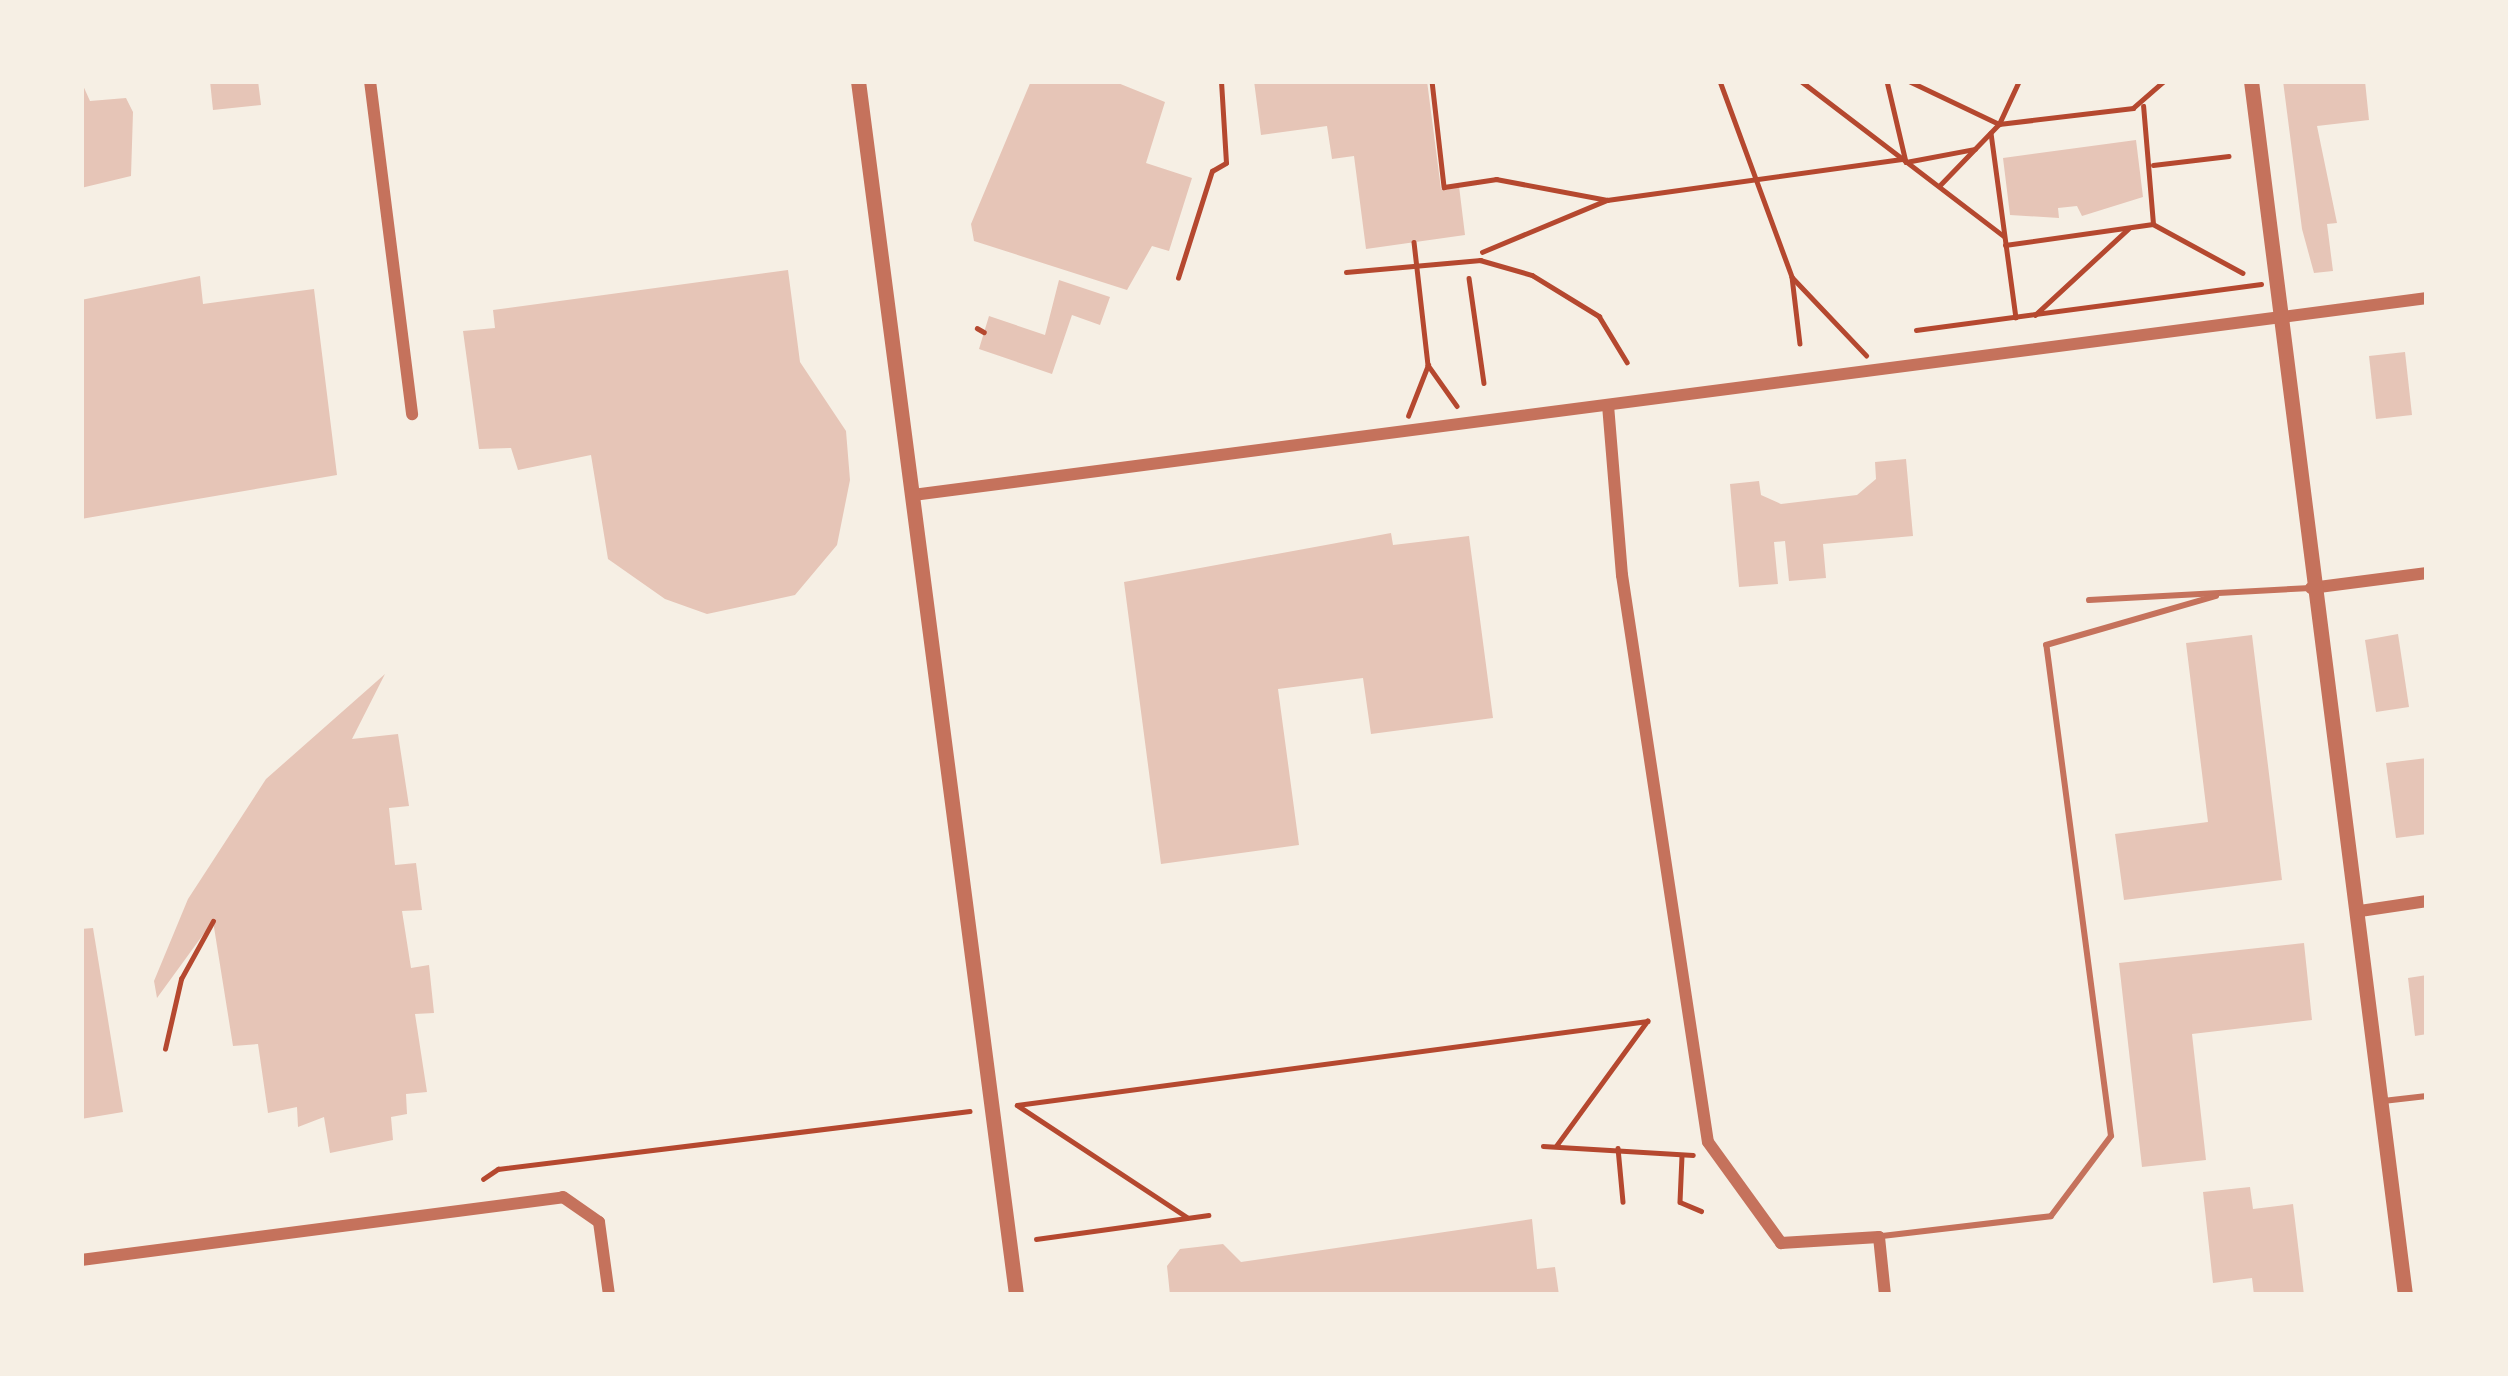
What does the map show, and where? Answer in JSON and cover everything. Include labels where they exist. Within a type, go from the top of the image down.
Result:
[{"type":"street","points":[[370,81],[412,414]]},
{"type":"street","points":[[858,81],[1016,1295]]},
{"type":"street","points":[[2251,81],[2311,587],[2360,911],[2405,1295]]},
{"type":"street","points":[[913,495],[2427,298]]},
{"type":"street","points":[[1608,405],[1622,575],[1708,1142],[1780,1243],[1879,1237],[1885,1295]]},
{"type":"street","points":[[2311,587],[2427,573]]},
{"type":"street","points":[[2360,911],[2427,901]]},
{"type":"street","points":[[81,1260],[563,1197],[598,1222],[609,1295]]},
{"type":"lane","points":[[2089,601],[2311,587]]},
{"type":"lane","points":[[1879,1237],[2050,1216],[2111,1136],[2046,645],[2092,627],[2216,596]]},
{"type":"lane","points":[[2383,1101],[2427,1096]]},
{"type":"path","points":[[1178,278],[1212,171],[1226,163],[1222,81]]},
{"type":"path","points":[[1430,81],[1444,187],[1496,179],[1607,200]]},
{"type":"path","points":[[1720,81],[1792,277],[1800,344]]},
{"type":"path","points":[[1801,81],[2004,236]]},
{"type":"path","points":[[1887,81],[1904,160]]},
{"type":"path","points":[[1909,81],[1999,124],[2143,104],[2164,81]]},
{"type":"path","points":[[1938,187],[1999,124],[2019,81]]},
{"type":"path","points":[[2143,104],[2153,165],[2152,224]]},
{"type":"path","points":[[1991,133],[2016,317]]},
{"type":"path","points":[[1482,252],[1607,200],[1975,149]]},
{"type":"path","points":[[2153,165],[2228,156]]},
{"type":"path","points":[[2005,244],[2152,224],[2242,273]]},
{"type":"path","points":[[2035,315],[2130,228]]},
{"type":"path","points":[[1402,431],[1428,365],[1414,242]]},
{"type":"path","points":[[1346,272],[1480,260],[1532,274],[1600,316],[1628,362]]},
{"type":"path","points":[[1792,277],[1866,355]]},
{"type":"path","points":[[1469,278],[1484,383]]},
{"type":"path","points":[[1916,330],[2261,284]]},
{"type":"path","points":[[1428,365],[1472,424]]},
{"type":"path","points":[[165,1049],[181,980],[213,921]]},
{"type":"path","points":[[1187,1216],[1017,1105],[1647,1021],[1556,1146]]},
{"type":"path","points":[[483,1179],[498,1168],[969,1111]]},
{"type":"path","points":[[1543,1146],[1693,1154]]},
{"type":"path","points":[[1618,1148],[1623,1202]]},
{"type":"path","points":[[1682,1156],[1680,1202],[1701,1211]]},
{"type":"path","points":[[1036,1239],[1208,1215]]},
{"type":"building","points":[[81,81],[90,101],[126,98],[133,112],[131,176],[81,188]]},
{"type":"building","points":[[210,81],[258,81],[261,105],[213,110]]},
{"type":"building","points":[[1031,81],[1113,81],[1165,102],[1146,163],[1192,178],[1169,251],[1152,246],[1127,290],[974,241],[971,224]]},
{"type":"building","points":[[1254,81],[1427,81],[1441,189],[1459,186],[1465,235],[1366,249],[1354,156],[1332,159],[1327,126],[1261,135]]},
{"type":"building","points":[[2283,81],[2365,81],[2369,120],[2317,126],[2337,223],[2327,224],[2333,271],[2314,273],[2302,229]]},
{"type":"building","points":[[2136,140],[2143,197],[2082,216],[2077,206],[2058,208],[2059,218],[2010,215],[2003,158]]},
{"type":"building","points":[[788,270],[800,362],[846,431],[850,480],[837,545],[795,595],[707,614],[665,599],[608,559],[591,455],[518,470],[511,448],[479,449],[463,331],[495,328],[493,310]]},
{"type":"building","points":[[200,276],[203,304],[314,289],[337,475],[81,519],[81,300]]},
{"type":"building","points":[[1059,280],[1110,297],[1100,325],[1072,315],[1052,374],[979,349],[989,316],[1045,335]]},
{"type":"building","points":[[2405,352],[2412,415],[2376,419],[2369,356]]},
{"type":"building","points":[[1906,459],[1913,536],[1823,544],[1826,578],[1789,581],[1785,541],[1774,542],[1778,584],[1739,587],[1730,484],[1759,481],[1761,495],[1781,504],[1857,495],[1876,479],[1875,462]]},
{"type":"building","points":[[1391,533],[1393,545],[1469,536],[1493,718],[1371,734],[1363,678],[1278,689],[1299,845],[1161,864],[1124,582]]},
{"type":"building","points":[[2398,634],[2409,707],[2376,712],[2365,640]]},
{"type":"building","points":[[2252,635],[2282,880],[2124,900],[2115,834],[2208,822],[2186,643]]},
{"type":"building","points":[[385,674],[352,739],[398,734],[409,806],[389,808],[395,865],[416,863],[422,910],[402,911],[411,968],[429,965],[434,1013],[415,1014],[427,1092],[406,1094],[407,1114],[391,1117],[393,1140],[330,1153],[324,1117],[298,1127],[297,1107],[268,1113],[258,1044],[233,1046],[213,921],[157,998],[154,981],[188,899],[266,779]]},
{"type":"building","points":[[2427,758],[2427,834],[2396,838],[2386,763]]},
{"type":"building","points":[[93,928],[123,1112],[81,1119],[81,929]]},
{"type":"building","points":[[2304,943],[2312,1020],[2192,1034],[2206,1160],[2142,1167],[2119,963]]},
{"type":"building","points":[[2427,975],[2427,1034],[2415,1036],[2408,978]]},
{"type":"building","points":[[2250,1187],[2253,1209],[2293,1204],[2304,1295],[2254,1295],[2252,1278],[2213,1283],[2203,1192]]},
{"type":"building","points":[[1532,1219],[1537,1269],[1555,1267],[1559,1295],[1170,1295],[1167,1266],[1180,1249],[1223,1244],[1241,1262]]}]
